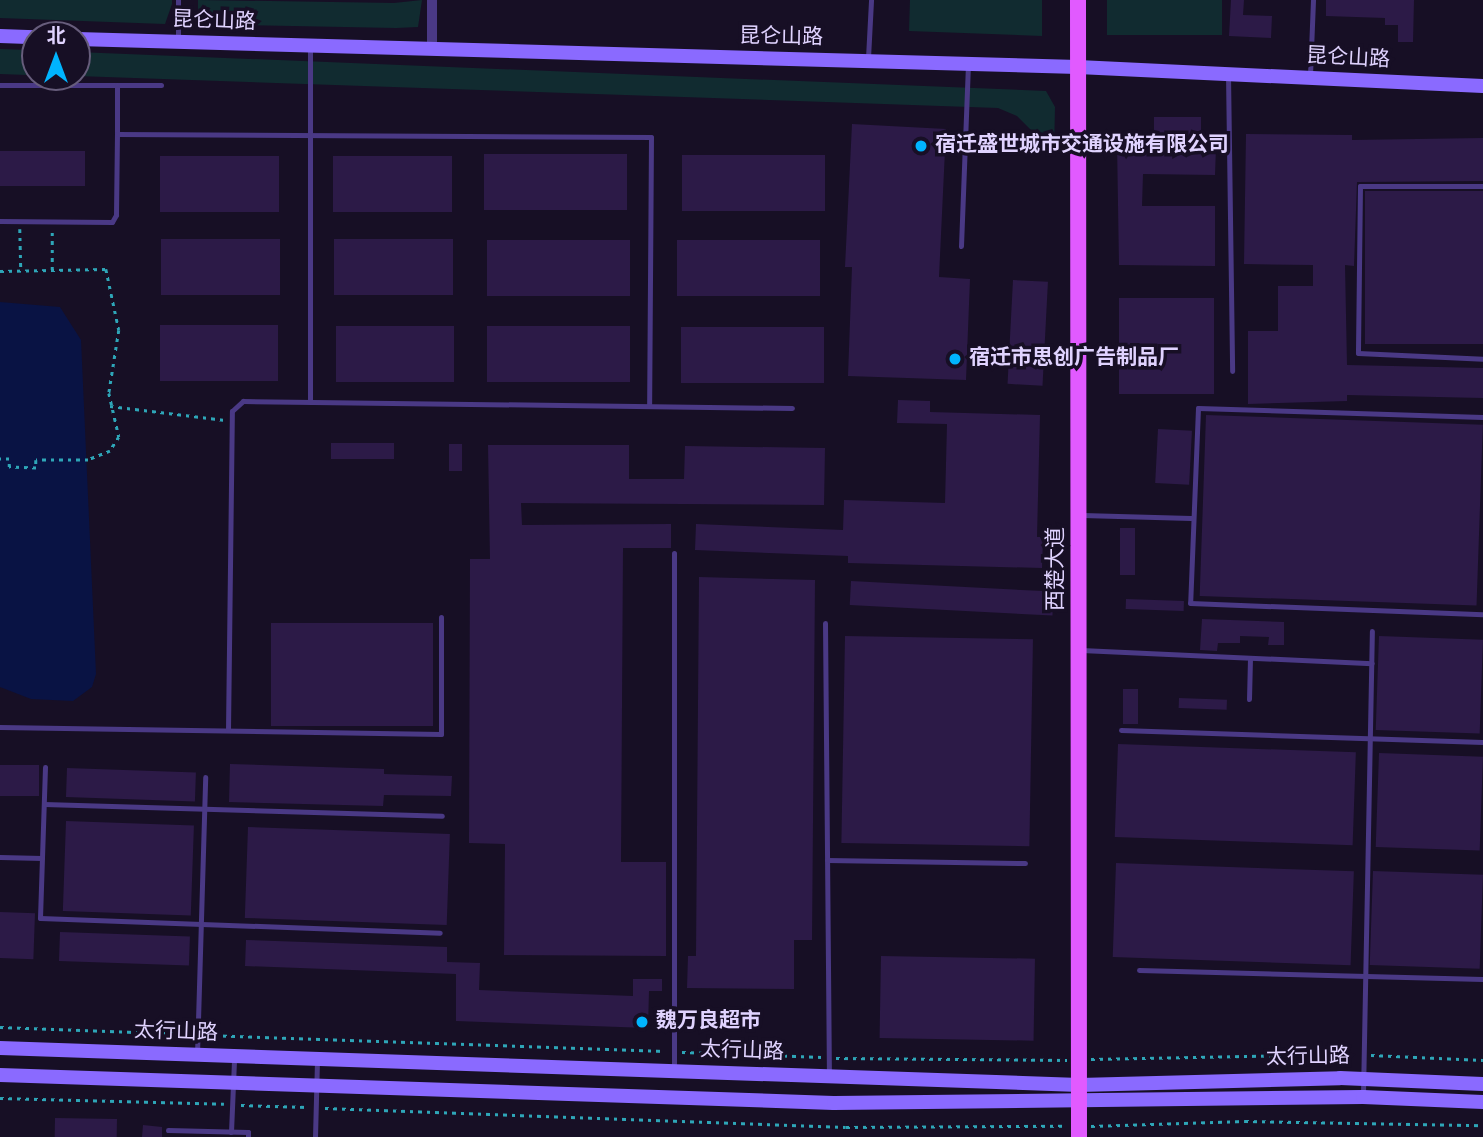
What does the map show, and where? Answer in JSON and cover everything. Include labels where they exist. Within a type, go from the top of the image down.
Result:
[{"type":"main road","name":"西楚大道","points":[[1078,0],[1079,1131]]},
{"type":"street","points":[[432,0],[432,50]]},
{"type":"street","points":[[0,36],[21,37]]},
{"type":"street","name":"昆仑山路","points":[[91,39],[1078,67],[1483,86]]},
{"type":"street","name":"太行山路","points":[[0,1048],[1079,1085],[1363,1079],[1483,1084]]},
{"type":"street","name":"太行山路","points":[[0,1075],[233,1081],[834,1104],[1079,1103],[1363,1097],[1483,1102]]},
{"type":"lane","points":[[178,0],[178,42]]},
{"type":"lane","points":[[868,61],[871,0]]},
{"type":"lane","points":[[1310,78],[1313,0]]},
{"type":"lane","points":[[310,46],[310,402]]},
{"type":"lane","points":[[961,246],[968,64]]},
{"type":"lane","points":[[1228,74],[1232,371]]},
{"type":"lane","points":[[0,85],[161,85]]},
{"type":"lane","points":[[0,221],[112,222],[116,215],[117,85]]},
{"type":"lane","points":[[117,134],[651,137],[649,406]]},
{"type":"lane","points":[[1483,186],[1360,186],[1358,354],[1483,359]]},
{"type":"lane","points":[[228,730],[232,421],[235,405],[243,401],[792,408]]},
{"type":"lane","points":[[1483,418],[1198,408],[1191,518],[1190,603],[1483,614]]},
{"type":"lane","points":[[1078,515],[1191,518]]},
{"type":"lane","points":[[674,553],[674,1071]]},
{"type":"lane","points":[[0,727],[441,734],[441,617]]},
{"type":"lane","points":[[825,623],[829,1076]]},
{"type":"lane","points":[[1363,1097],[1372,631]]},
{"type":"lane","points":[[1079,650],[1372,663]]},
{"type":"lane","points":[[1249,699],[1251,658]]},
{"type":"lane","points":[[1121,730],[1483,742]]},
{"type":"lane","points":[[45,767],[40,918],[440,933]]},
{"type":"lane","points":[[197,1054],[205,777]]},
{"type":"lane","points":[[44,804],[442,817]]},
{"type":"lane","points":[[0,857],[42,858]]},
{"type":"lane","points":[[827,860],[1025,863]]},
{"type":"lane","points":[[1139,970],[1483,979]]},
{"type":"lane","points":[[231,1132],[234,1056]]},
{"type":"lane","points":[[315,1137],[317,1058]]},
{"type":"lane","points":[[168,1129],[248,1132],[248,1137]]},
{"type":"path","points":[[20,222],[20,270]]},
{"type":"path","points":[[52,222],[52,270]]},
{"type":"path","points":[[0,271],[106,269],[120,330],[110,406],[118,442],[103,457],[88,460],[36,460],[36,468],[9,467],[9,459],[0,459]]},
{"type":"path","points":[[110,406],[232,421]]},
{"type":"path","points":[[0,1027],[829,1058],[1079,1059],[1191,1054],[1363,1054],[1483,1060]]},
{"type":"path","points":[[0,1098],[846,1126],[1079,1131],[1245,1121],[1483,1125]]},
{"type":"green space","points":[[0,0],[172,0],[165,24],[0,18]]},
{"type":"green space","points":[[198,0],[394,3],[422,0],[418,27],[396,28],[198,24]]},
{"type":"green space","points":[[910,0],[1042,0],[1042,36],[909,31]]},
{"type":"green space","points":[[1107,0],[1222,0],[1222,35],[1107,35]]},
{"type":"green space","points":[[0,49],[21,50],[21,75],[0,74]]},
{"type":"green space","points":[[91,53],[1046,91],[1055,107],[1054,153],[1017,116],[998,108],[91,76]]},
{"type":"shaded area","points":[[0,302],[60,307],[81,340],[96,674],[92,687],[73,701],[31,699],[0,687]]},
{"type":"building","points":[[1231,0],[1244,0],[1243,15],[1272,16],[1271,38],[1229,36]]},
{"type":"building","points":[[1326,0],[1414,0],[1413,42],[1398,42],[1398,25],[1385,25],[1385,18],[1326,16]]},
{"type":"building","points":[[1154,117],[1201,117],[1201,147],[1216,147],[1215,175],[1143,174],[1142,206],[1215,206],[1215,266],[1119,265],[1117,142],[1154,142]]},
{"type":"building","points":[[852,124],[946,129],[939,277],[970,279],[966,380],[848,376],[852,267],[845,267]]},
{"type":"building","points":[[1246,134],[1352,135],[1352,140],[1483,138],[1483,181],[1357,182],[1354,266],[1345,265],[1347,365],[1483,368],[1483,398],[1347,395],[1347,401],[1248,404],[1248,331],[1278,331],[1278,286],[1313,286],[1313,265],[1244,264]]},
{"type":"building","points":[[0,151],[85,151],[85,186],[0,186]]},
{"type":"building","points":[[484,154],[627,154],[627,210],[484,210]]},
{"type":"building","points":[[682,155],[825,155],[825,211],[682,211]]},
{"type":"building","points":[[160,156],[279,156],[279,212],[160,212]]},
{"type":"building","points":[[333,156],[452,156],[452,212],[333,212]]},
{"type":"building","points":[[1365,191],[1483,191],[1483,344],[1365,344]]},
{"type":"building","points":[[161,239],[280,239],[280,295],[161,295]]},
{"type":"building","points":[[334,239],[453,239],[453,295],[334,295]]},
{"type":"building","points":[[487,240],[630,240],[630,296],[487,296]]},
{"type":"building","points":[[677,240],[820,240],[820,296],[677,296]]},
{"type":"building","points":[[1013,280],[1048,282],[1043,386],[1008,384]]},
{"type":"building","points":[[1119,298],[1214,298],[1214,394],[1119,394]]},
{"type":"building","points":[[160,325],[278,325],[278,381],[160,381]]},
{"type":"building","points":[[336,326],[454,326],[454,382],[336,382]]},
{"type":"building","points":[[487,326],[630,326],[630,382],[487,382]]},
{"type":"building","points":[[681,327],[824,327],[824,383],[681,383]]},
{"type":"building","points":[[898,400],[930,401],[930,412],[1040,415],[1037,537],[1043,537],[1042,568],[848,563],[848,556],[695,550],[696,524],[843,530],[844,500],[945,503],[947,424],[897,423]]},
{"type":"building","points":[[1206,415],[1483,425],[1477,606],[1200,596]]},
{"type":"building","points":[[1158,429],[1192,431],[1189,485],[1155,483]]},
{"type":"building","points":[[331,443],[394,443],[394,459],[331,459]]},
{"type":"building","points":[[449,444],[462,444],[462,471],[449,471]]},
{"type":"building","points":[[488,445],[629,445],[629,479],[684,479],[685,446],[825,448],[824,505],[521,503],[522,525],[671,524],[671,548],[623,548],[621,862],[666,862],[666,956],[504,955],[505,844],[469,843],[470,559],[490,559]]},
{"type":"building","points":[[1120,528],[1135,528],[1135,575],[1120,575]]},
{"type":"building","points":[[699,577],[815,580],[812,940],[794,940],[794,989],[687,988],[688,956],[696,956]]},
{"type":"building","points":[[851,581],[1054,592],[1052,616],[850,605]]},
{"type":"building","points":[[1126,599],[1184,601],[1184,611],[1126,609]]},
{"type":"building","points":[[1202,619],[1284,622],[1284,645],[1268,645],[1269,637],[1240,636],[1240,643],[1218,643],[1217,651],[1200,650]]},
{"type":"building","points":[[271,623],[433,623],[433,726],[271,726]]},
{"type":"building","points":[[845,636],[1033,639],[1029,846],[841,843]]},
{"type":"building","points":[[1379,636],[1483,640],[1480,734],[1376,730]]},
{"type":"building","points":[[1123,689],[1138,689],[1138,724],[1123,724]]},
{"type":"building","points":[[1179,698],[1227,700],[1227,710],[1179,708]]},
{"type":"building","points":[[1118,744],[1356,752],[1353,845],[1115,837]]},
{"type":"building","points":[[1379,753],[1483,757],[1480,851],[1376,847]]},
{"type":"building","points":[[230,764],[384,769],[384,774],[452,776],[451,796],[384,795],[383,806],[229,802]]},
{"type":"building","points":[[0,765],[39,765],[39,796],[0,796]]},
{"type":"building","points":[[67,768],[196,773],[195,801],[66,797]]},
{"type":"building","points":[[66,821],[194,825],[191,915],[63,911]]},
{"type":"building","points":[[248,827],[450,834],[447,925],[245,918]]},
{"type":"building","points":[[1116,863],[1354,871],[1351,965],[1113,957]]},
{"type":"building","points":[[1373,871],[1483,875],[1480,969],[1370,965]]},
{"type":"building","points":[[0,912],[35,913],[33,959],[0,958]]},
{"type":"building","points":[[60,932],[190,937],[189,966],[59,961]]},
{"type":"building","points":[[246,940],[447,947],[447,962],[480,963],[479,990],[633,996],[633,979],[662,979],[662,991],[649,991],[648,1028],[456,1021],[456,974],[245,966]]},
{"type":"building","points":[[881,956],[1035,959],[1034,1041],[880,1038]]},
{"type":"building","points":[[55,1118],[117,1119],[117,1137],[55,1137]]},
{"type":"building","points":[[143,1125],[162,1127],[162,1137],[142,1137]]},
{"type":"place","name":"宿迁盛世城市交通设施有限公司","points":[[921,146]]},
{"type":"place","name":"宿迁市思创广告制品厂","points":[[955,359]]},
{"type":"place","name":"魏万良超市","points":[[642,1022]]}]
